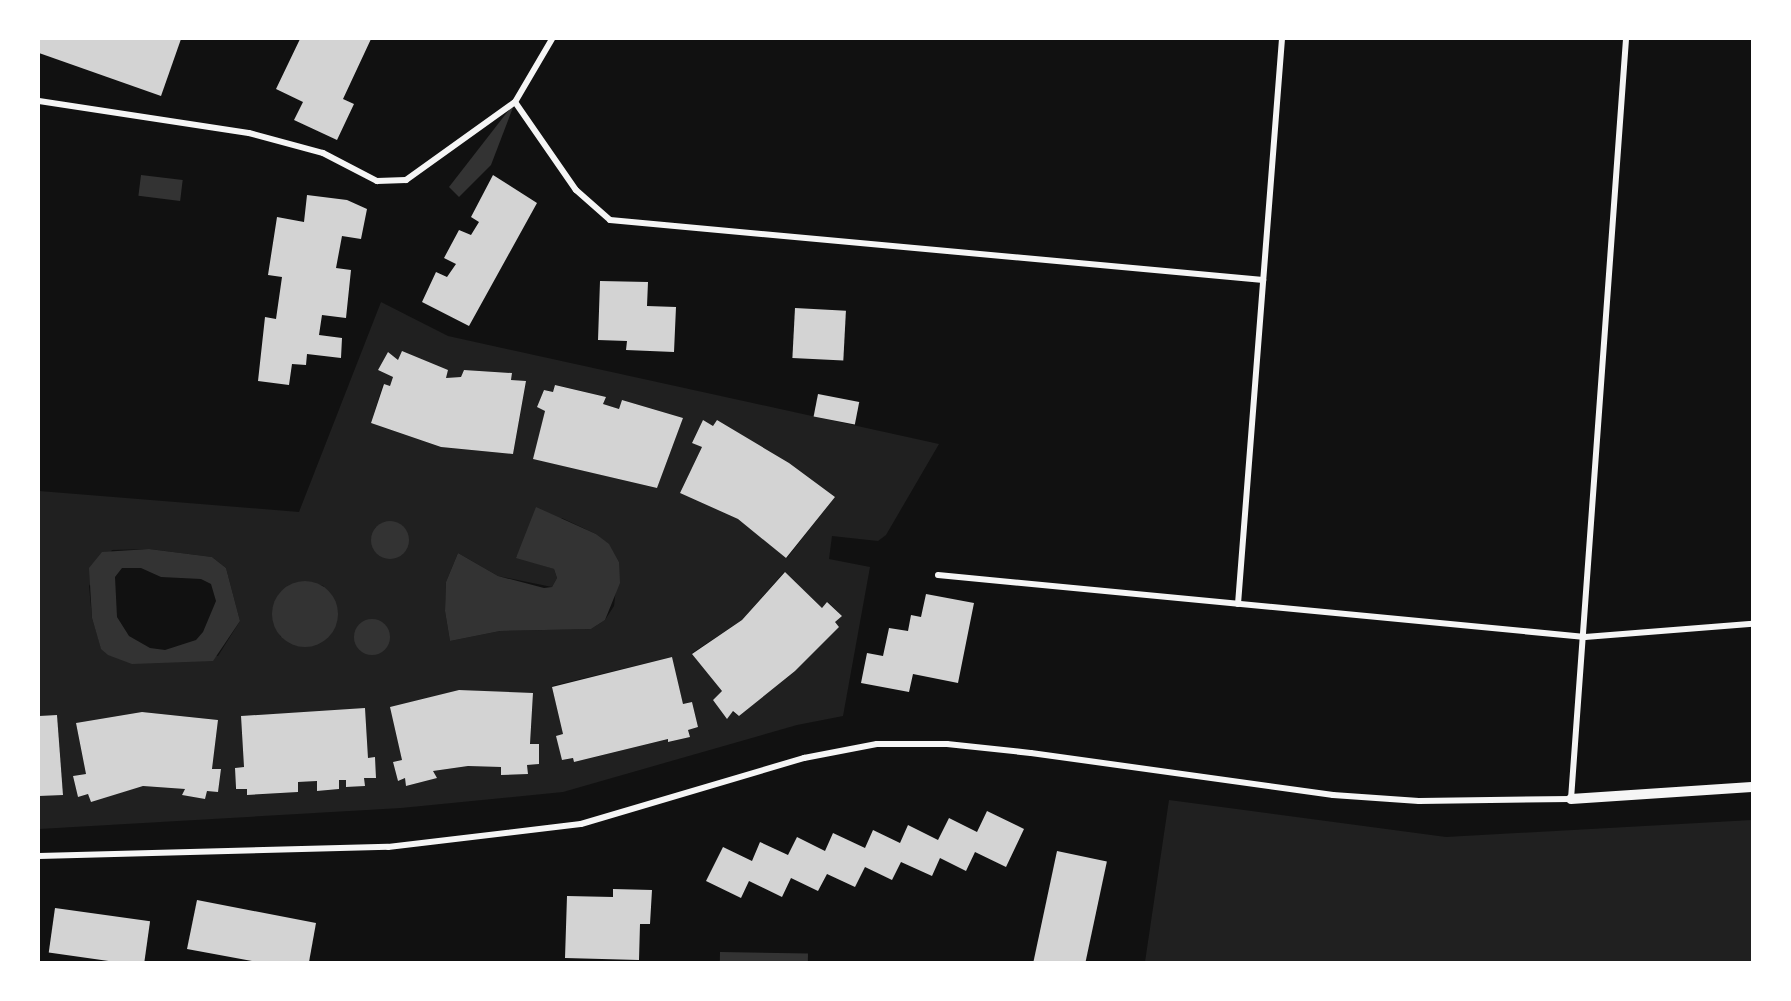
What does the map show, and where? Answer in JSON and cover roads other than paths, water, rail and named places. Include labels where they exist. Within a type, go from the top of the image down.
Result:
[{"type":"street","points":[[39,101],[249,133],[323,153],[377,181],[406,180],[514,102],[552,39]]},
{"type":"street","points":[[1238,604],[1282,39]]},
{"type":"street","points":[[1571,799],[1585,637],[1626,39]]},
{"type":"street","points":[[514,102],[576,190],[610,220],[1263,280]]},
{"type":"street","points":[[938,575],[1585,637],[1752,624]]},
{"type":"street","points":[[39,856],[388,847],[581,825],[804,758],[877,744],[948,744],[1031,753],[1333,795],[1419,801],[1571,799],[1752,787]]}]
